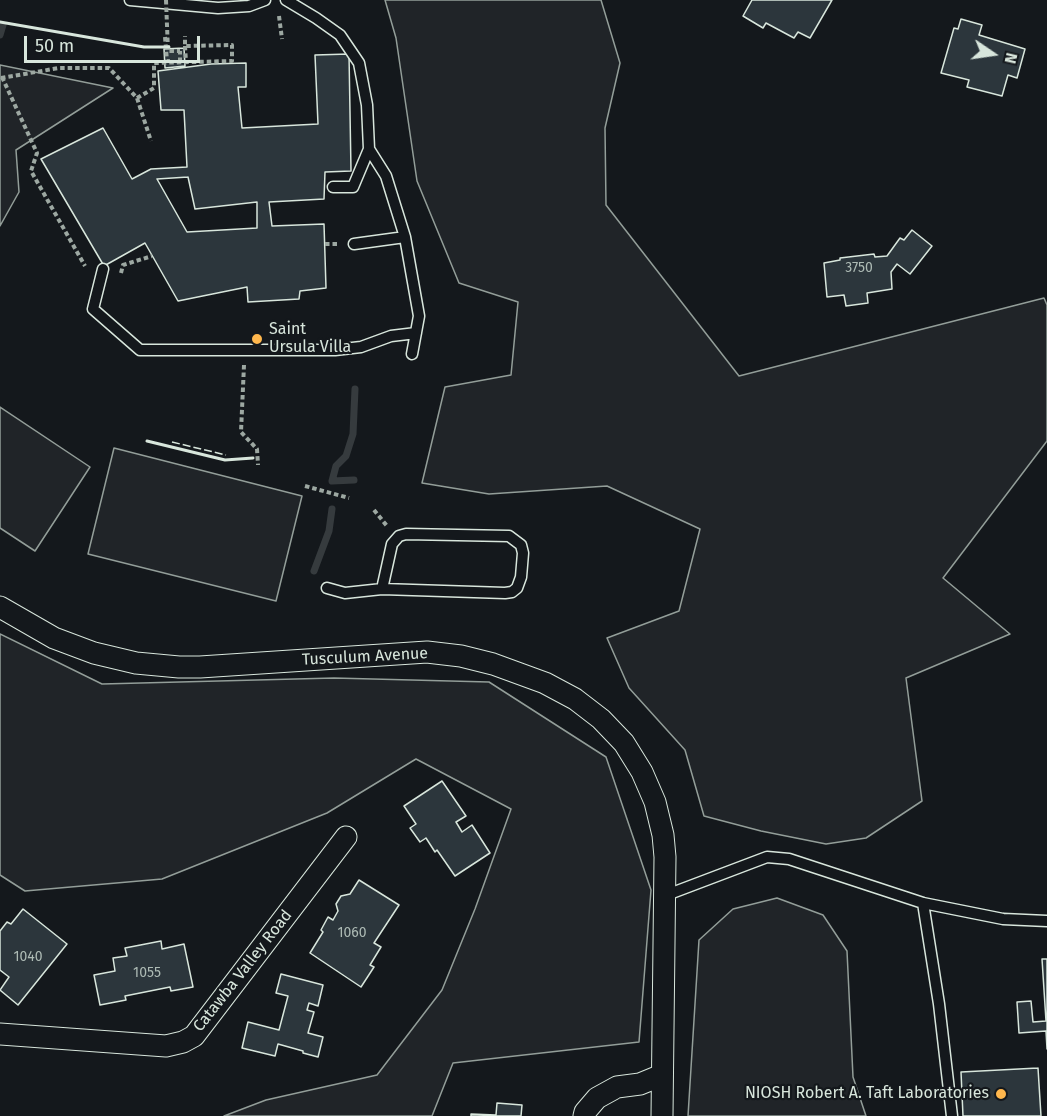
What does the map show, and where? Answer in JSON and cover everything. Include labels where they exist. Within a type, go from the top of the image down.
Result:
[{"type":"street","name":"Tusculum Avenue","points":[[0,607],[54,638],[94,653],[136,663],[200,667],[427,652],[461,656],[493,664],[545,683],[575,699],[601,719],[624,743],[642,772],[655,802],[663,835],[662,1116]]},
{"type":"street","name":"Catawba Valley Road","points":[[0,1034],[166,1046],[183,1042],[194,1036],[346,837]]},
{"type":"street","points":[[584,1116],[597,1098],[617,1087],[640,1084],[662,1075]]},
{"type":"lane","points":[[130,0],[218,8],[249,6],[265,0]]},
{"type":"lane","points":[[286,0],[340,35],[359,63],[367,105],[369,149],[352,187],[333,187]]},
{"type":"lane","points":[[369,149],[386,176],[405,237],[419,316],[412,354]]},
{"type":"lane","points":[[354,244],[405,237]]},
{"type":"lane","points":[[104,269],[93,309],[140,350],[335,350],[361,347],[391,336],[416,333]]},
{"type":"lane","points":[[327,588],[345,593],[382,589],[512,592],[517,588],[521,577],[522,545],[509,536],[406,534],[399,536],[392,544],[382,589]]},
{"type":"lane","points":[[664,897],[766,857],[789,859],[923,903],[1003,919],[1047,921]]},
{"type":"lane","points":[[923,903],[939,1004],[952,1116]]},
{"type":"path","points":[[165,37],[167,61],[180,60],[180,51],[168,51],[166,0]]},
{"type":"path","points":[[279,10],[282,39]]},
{"type":"path","points":[[185,36],[186,62]]},
{"type":"path","points":[[137,98],[154,88],[154,63],[232,61],[232,45],[185,46]]},
{"type":"path","points":[[98,288],[31,171],[37,153],[1,77],[59,68],[109,68],[137,98],[151,141]]},
{"type":"path","points":[[120,274],[123,266],[152,256]]},
{"type":"path","points":[[244,386],[241,432],[257,449],[258,465]]},
{"type":"path","points":[[305,486],[349,498]]},
{"type":"shaded area","points":[[385,0],[601,0],[620,63],[605,128],[606,205],[739,376],[1044,298],[1047,305],[1047,441],[943,578],[1010,634],[906,678],[922,801],[866,838],[826,844],[761,831],[704,816],[685,750],[629,688],[607,638],[679,611],[700,529],[607,486],[489,494],[422,483],[445,387],[511,375],[518,302],[459,283],[417,181],[396,38]]},
{"type":"shaded area","points":[[0,65],[113,88],[16,150],[19,192],[0,226]]},
{"type":"shaded area","points":[[0,407],[90,467],[35,551],[0,528]]},
{"type":"shaded area","points":[[114,448],[302,496],[276,601],[88,554]]},
{"type":"shaded area","points":[[0,634],[102,684],[334,678],[489,682],[606,757],[651,890],[639,1042],[453,1063],[432,1116],[224,1116],[266,1100],[377,1075],[442,990],[475,909],[511,809],[416,759],[327,813],[162,879],[25,891],[0,875]]},
{"type":"shaded area","points":[[777,898],[823,915],[847,951],[853,1077],[866,1116],[688,1116],[699,940],[733,909]]},
{"type":"building","points":[[752,0],[832,0],[810,38],[798,32],[794,38],[766,23],[763,28],[743,16]]},
{"type":"building","points":[[961,19],[982,25],[979,35],[1025,49],[1017,78],[1008,75],[1002,96],[967,87],[969,80],[941,73],[954,28],[958,29]]},
{"type":"building","points":[[184,48],[185,66],[165,68],[164,49]]},
{"type":"building","points":[[349,54],[351,171],[325,172],[324,199],[269,202],[272,226],[324,224],[326,288],[300,291],[299,299],[248,302],[247,287],[178,301],[145,243],[104,266],[41,159],[103,128],[132,179],[151,169],[187,167],[184,110],[161,110],[158,71],[211,64],[246,63],[246,87],[238,87],[242,128],[318,124],[315,55]],"holes":[[[188,177],[195,209],[257,202],[257,228],[187,232],[157,179]]]},
{"type":"building","points":[[912,230],[932,246],[910,274],[897,264],[891,272],[892,289],[867,293],[868,303],[846,306],[844,295],[827,297],[824,263],[840,260],[840,258],[874,254],[875,257],[887,256],[900,238],[904,240]]},
{"type":"building","points":[[442,781],[466,816],[456,822],[462,832],[472,825],[490,853],[455,876],[426,838],[420,842],[410,828],[416,824],[404,806]]},
{"type":"building","points":[[359,880],[399,905],[374,943],[381,947],[370,965],[374,967],[361,987],[310,953],[323,932],[321,930],[328,917],[333,920],[338,911],[336,904],[341,896],[350,894]]},
{"type":"building","points":[[23,909],[67,944],[18,1005],[0,990],[9,977],[0,970],[0,931],[7,922],[11,924]]},
{"type":"building","points":[[161,941],[162,949],[184,944],[193,987],[171,991],[170,987],[125,996],[126,1000],[100,1005],[94,975],[115,971],[113,958],[127,956],[125,948]]},
{"type":"building","points":[[1042,959],[1047,959],[1047,1049],[1046,1031],[1019,1033],[1017,1002],[1031,1001],[1033,1022],[1046,1021]]},
{"type":"building","points":[[281,974],[323,985],[318,1006],[309,1003],[307,1010],[314,1012],[308,1033],[323,1037],[318,1057],[278,1044],[275,1056],[242,1048],[248,1022],[279,1030],[288,996],[276,993]]},
{"type":"building","name":"NIOSH Robert A. Taft Laboratories","points":[[1038,1068],[1041,1116],[963,1116],[961,1072]]},
{"type":"building","points":[[497,1103],[522,1105],[521,1116],[471,1116],[471,1114],[496,1115]]},
{"type":"waterway","points":[[0,35],[3,25]]},
{"type":"waterway","points":[[354,480],[332,481],[336,466],[346,456],[353,434],[355,389]]},
{"type":"waterway","points":[[314,571],[329,531],[332,509]]},
{"type":"fence","points":[[172,442],[226,455]]},
{"type":"wall","points":[[0,22],[144,47],[169,47]]},
{"type":"wall","points":[[147,441],[225,460],[253,458]]},
{"type":"place","name":"Saint Ursula Villa","points":[[257,339]]},
{"type":"place","name":"NIOSH Robert A. Taft Laboratories","points":[[1001,1094]]}]
